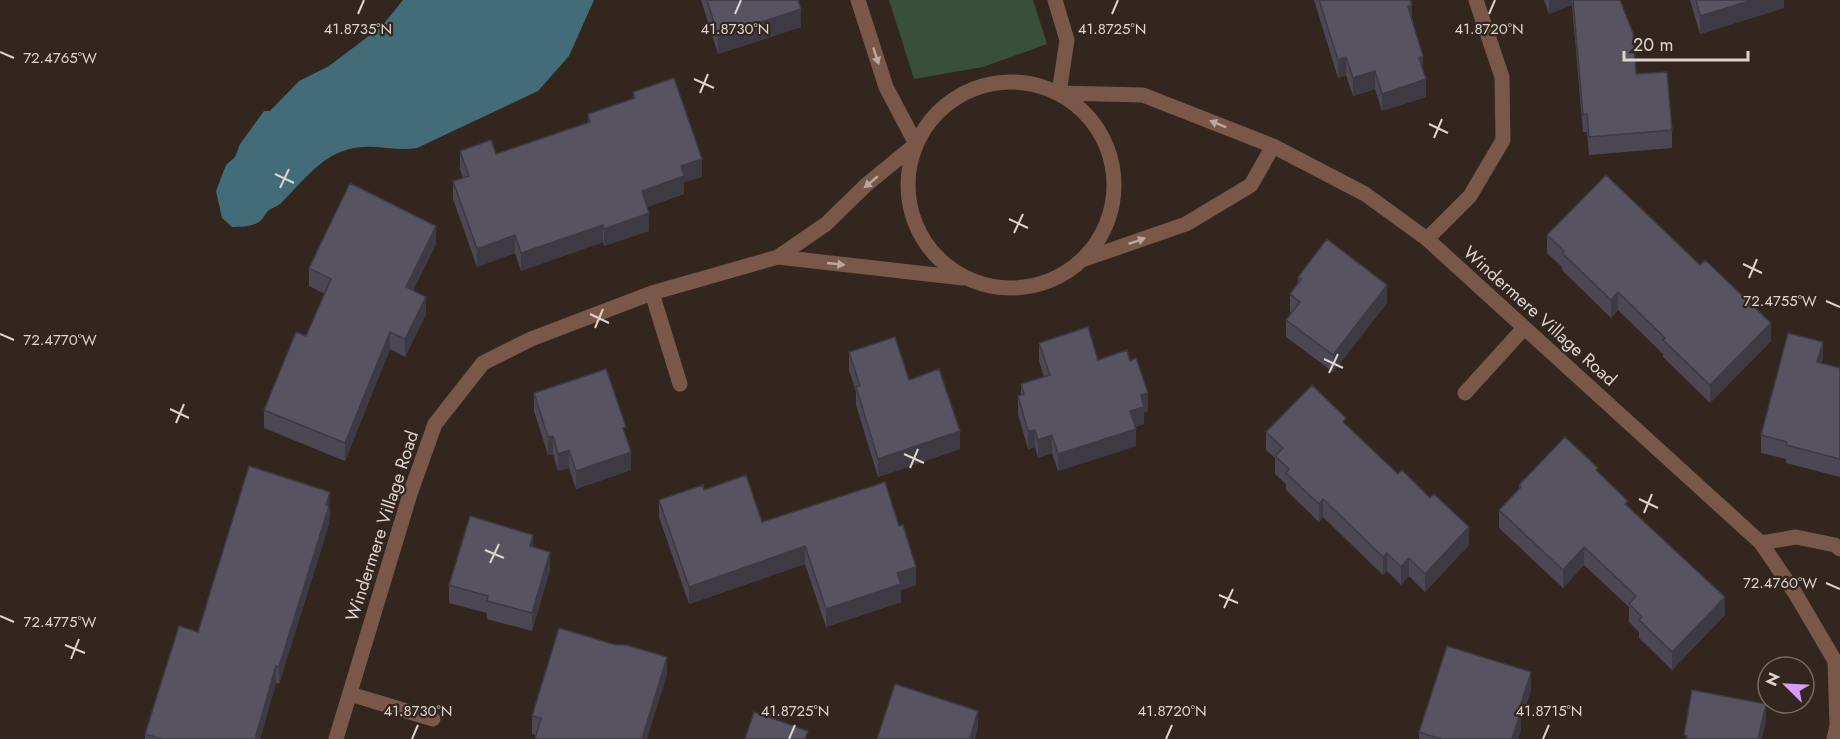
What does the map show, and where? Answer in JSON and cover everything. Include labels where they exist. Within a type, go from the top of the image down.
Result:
[{"type":"street","points":[[858,0],[886,87],[916,144]]},
{"type":"street","points":[[1055,0],[1067,40],[1059,93]]},
{"type":"street","points":[[1427,239],[1470,196],[1503,140],[1503,77],[1476,0]]},
{"type":"street","name":"Windermere Village Road","points":[[336,739],[410,494],[435,424],[483,363],[531,339],[652,293],[778,257],[826,224],[866,185],[916,144],[935,116],[962,94],[993,83],[1027,82],[1059,93],[1143,95],[1273,146],[1365,194],[1427,239],[1761,543],[1837,658],[1837,726],[1834,739]]},
{"type":"street","name":"Windermere Village Road","points":[[1059,93],[1085,113],[1104,139],[1114,171],[1113,203],[1106,224],[1102,234],[1082,260]]},
{"type":"street","name":"Windermere Village Road","points":[[916,144],[908,175],[913,216],[921,236],[940,260],[965,278]]},
{"type":"street","name":"Windermere Village Road","points":[[778,257],[965,278],[995,288],[1026,288],[1056,278],[1082,260],[1186,224],[1251,185],[1273,146]]},
{"type":"street","points":[[652,293],[680,384]]},
{"type":"street","points":[[1465,393],[1524,328]]},
{"type":"street","points":[[1761,543],[1796,537],[1835,545],[1840,549]]},
{"type":"street","points":[[350,694],[433,719]]},
{"type":"green space","points":[[889,0],[1033,0],[1047,44],[983,67],[914,79]]},
{"type":"water","points":[[403,0],[594,0],[569,56],[538,91],[417,148],[362,147],[333,155],[316,167],[259,222],[249,226],[232,227],[222,218],[216,191],[226,165],[235,157],[240,144],[264,111],[270,111],[299,81],[329,66],[382,26]]},
{"type":"building","points":[[707,0],[798,0],[801,9],[718,36]]},
{"type":"building","points":[[1319,0],[1410,0],[1412,5],[1408,7],[1423,56],[1419,58],[1426,79],[1382,94],[1375,71],[1353,78],[1346,57],[1338,60]]},
{"type":"building","points":[[1573,0],[1620,0],[1633,33],[1636,74],[1667,72],[1672,130],[1589,137],[1587,114],[1583,115]]},
{"type":"building","points":[[1696,0],[1752,0],[1700,16]]},
{"type":"building","points":[[674,78],[702,159],[681,166],[684,176],[642,191],[649,213],[604,229],[603,225],[521,253],[515,235],[477,249],[453,181],[469,176],[460,151],[491,140],[496,154],[590,122],[588,114],[635,98],[633,92]]},
{"type":"building","points":[[1606,175],[1700,265],[1705,260],[1771,323],[1710,385],[1618,292],[1611,300],[1562,253],[1564,251],[1547,235]]},
{"type":"building","points":[[350,183],[436,226],[406,287],[426,297],[405,339],[390,332],[345,443],[264,410],[296,332],[306,336],[331,279],[309,268]]},
{"type":"building","points":[[1327,239],[1387,285],[1333,355],[1286,320],[1300,302],[1290,294],[1301,279],[1298,277]]},
{"type":"building","points":[[1088,327],[1098,360],[1127,350],[1130,361],[1136,358],[1148,393],[1141,395],[1144,407],[1130,411],[1136,429],[1058,454],[1052,435],[1038,440],[1035,430],[1028,431],[1018,396],[1024,394],[1021,384],[1050,375],[1039,343]]},
{"type":"building","points":[[1788,333],[1823,342],[1817,362],[1840,368],[1840,459],[1786,445],[1787,442],[1761,435]]},
{"type":"building","points":[[895,337],[909,380],[939,369],[960,431],[878,459],[856,387],[860,386],[849,352]]},
{"type":"building","points":[[606,369],[626,427],[623,428],[631,452],[576,471],[569,450],[558,454],[553,436],[548,437],[534,393]]},
{"type":"building","points":[[1312,385],[1346,418],[1343,422],[1398,474],[1402,470],[1430,498],[1434,494],[1469,527],[1425,574],[1409,558],[1401,567],[1387,553],[1383,557],[1323,499],[1319,504],[1286,473],[1289,469],[1275,456],[1283,448],[1266,432]]},
{"type":"building","points":[[1565,437],[1628,501],[1625,504],[1725,597],[1672,652],[1639,620],[1642,617],[1629,604],[1636,596],[1584,547],[1563,570],[1499,510],[1521,487],[1519,485]]},
{"type":"building","points":[[249,466],[330,492],[326,505],[329,506],[279,667],[276,666],[255,739],[162,739],[145,734],[179,626],[198,632]]},
{"type":"building","points":[[746,475],[762,522],[885,482],[899,526],[903,525],[916,567],[897,573],[901,584],[826,609],[805,546],[689,587],[659,500],[703,485],[704,490]]},
{"type":"building","points":[[470,516],[533,535],[530,546],[550,552],[532,613],[487,601],[488,596],[449,585]]},
{"type":"building","points":[[559,628],[667,657],[642,739],[535,739],[541,718],[532,716]]},
{"type":"building","points":[[1447,646],[1531,672],[1512,739],[1441,739],[1419,732]]},
{"type":"building","points":[[895,684],[978,711],[970,739],[877,739]]},
{"type":"building","points":[[1692,690],[1756,702],[1756,715],[1763,715],[1758,739],[1686,739],[1687,736],[1684,735]]},
{"type":"building","points":[[754,712],[808,731],[805,739],[745,739]]}]
